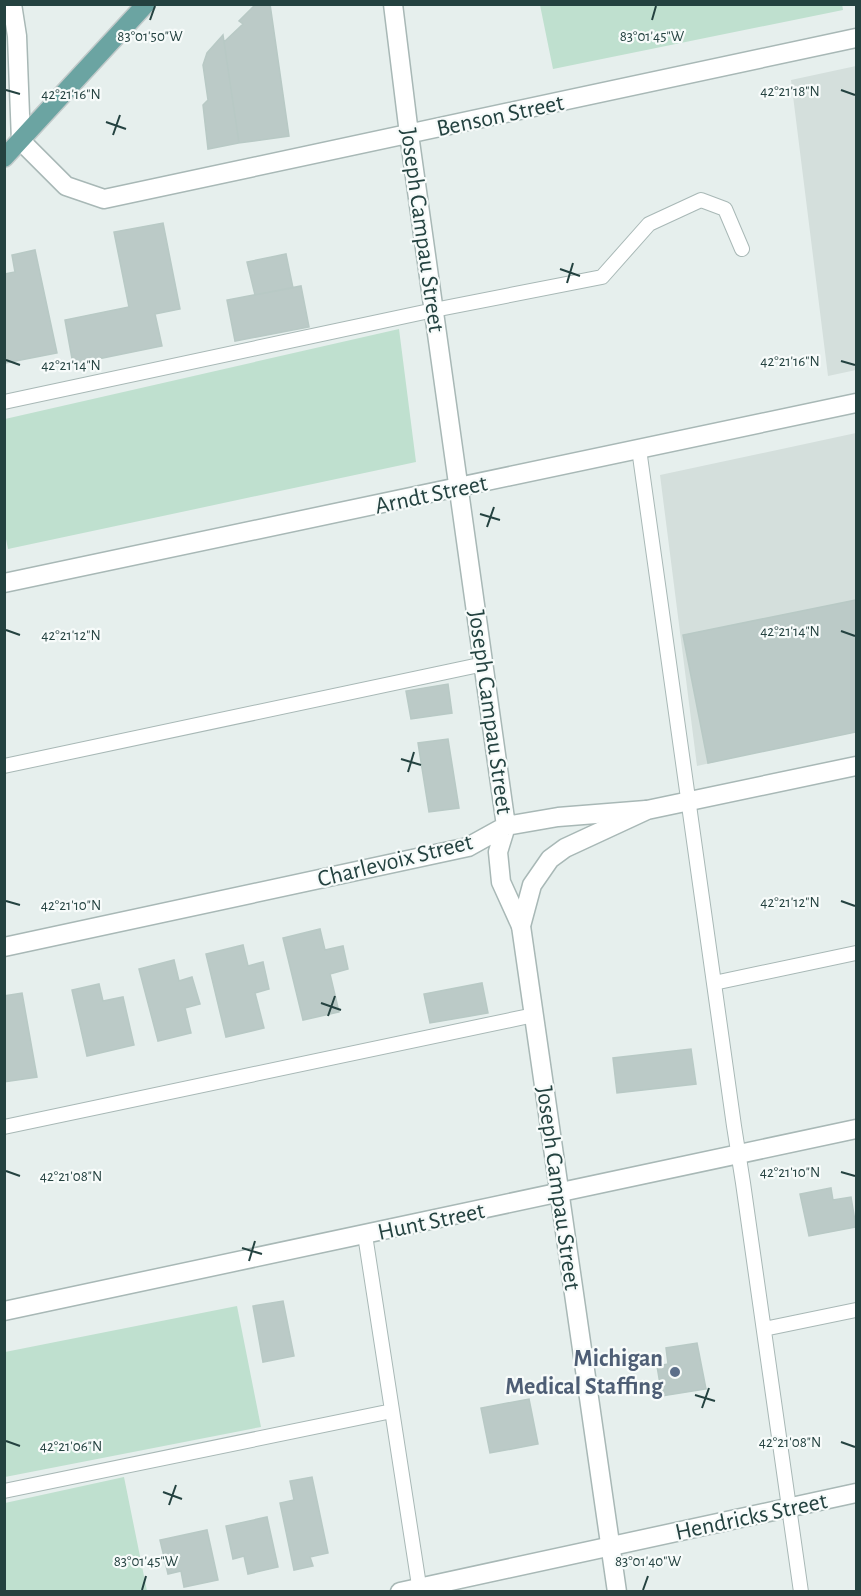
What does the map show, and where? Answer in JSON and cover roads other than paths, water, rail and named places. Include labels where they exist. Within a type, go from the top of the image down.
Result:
[{"type":"main road","points":[[4,158],[146,4]]},
{"type":"street","points":[[12,4],[17,36],[21,141]]},
{"type":"street","name":"Joseph Campau Street","points":[[393,4],[409,134],[506,826],[498,852],[501,882],[521,926],[616,1592]]},
{"type":"street","name":"Benson Street","points":[[21,141],[66,186],[104,199],[856,38]]},
{"type":"street","name":"Arndt Street","points":[[4,583],[856,403]]},
{"type":"street","name":"Charlevoix Street","points":[[4,947],[468,847],[506,826],[558,817],[647,810],[856,766]]},
{"type":"street","points":[[521,926],[532,885],[550,859],[565,848],[647,810]]},
{"type":"street","name":"Hunt Street","points":[[4,1311],[856,1129]]},
{"type":"street","name":"Hendricks Street","points":[[400,1592],[856,1493]]},
{"type":"lane","points":[[4,402],[434,310],[602,278],[649,224],[701,200],[725,209],[742,249]]},
{"type":"lane","points":[[639,449],[801,1592]]},
{"type":"lane","points":[[4,766],[484,664]]},
{"type":"lane","points":[[714,983],[856,953]]},
{"type":"lane","points":[[4,1126],[534,1015]]},
{"type":"lane","points":[[365,1235],[419,1589]]},
{"type":"lane","points":[[764,1329],[856,1310]]},
{"type":"lane","points":[[4,1491],[392,1411]]},
{"type":"place","name":"Michigan Medical Staffing","points":[[675,1372]]}]
